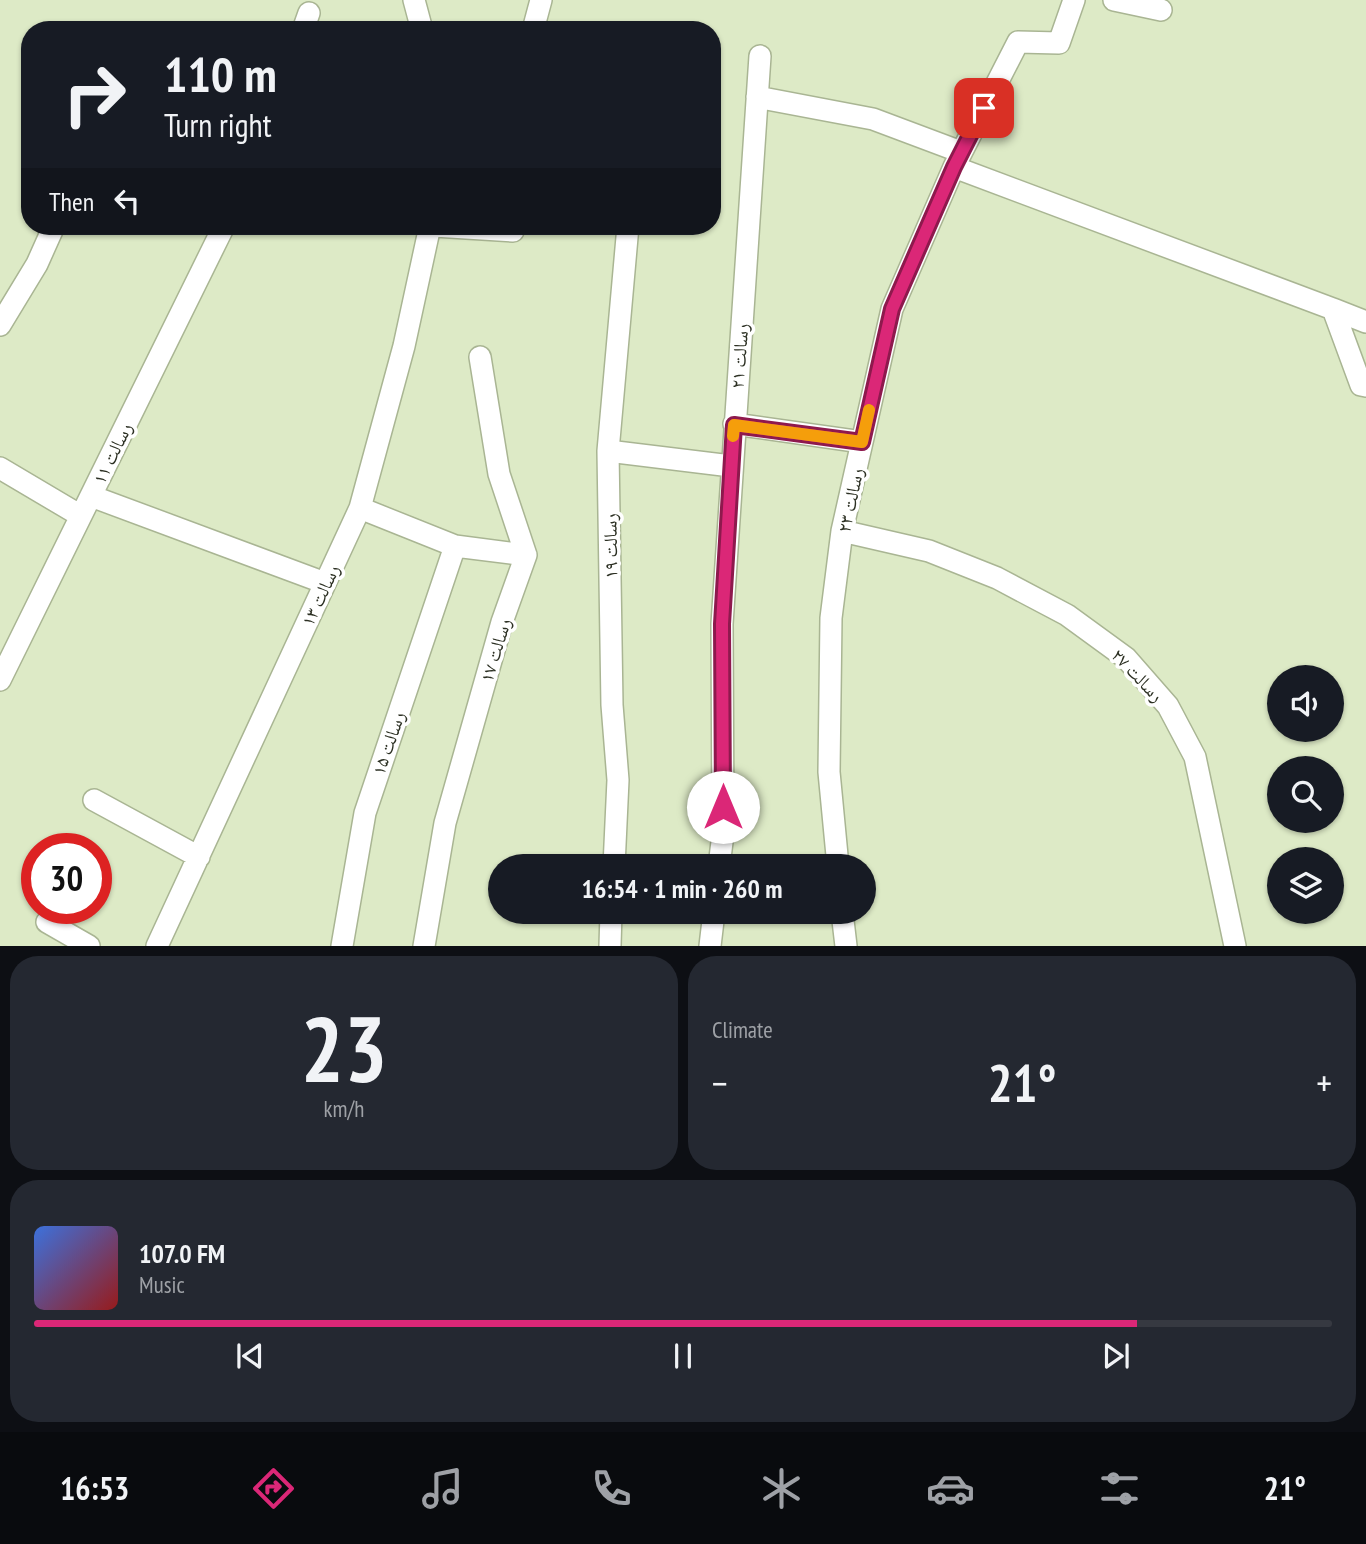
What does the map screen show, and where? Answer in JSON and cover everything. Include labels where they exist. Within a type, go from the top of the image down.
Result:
[{"type":"street","points":[[414,0],[420,21]]},
{"type":"street","points":[[535,21],[541,0]]},
{"type":"street","name":"رسالت ۲۳","points":[[837,854],[829,759],[831,618],[842,531],[892,309],[957,160],[1018,42],[1059,43],[1074,0]]},
{"type":"street","points":[[1114,0],[1161,10]]},
{"type":"street","name":"رسالت ۲۱","points":[[720,854],[723,834],[722,624],[760,56]]},
{"type":"street","points":[[757,97],[873,119],[957,160],[1366,323]]},
{"type":"street","points":[[0,325],[37,264],[50,235]]},
{"type":"street","name":"رسالت ۱۱","points":[[0,680],[220,235]]},
{"type":"street","name":"رسالت ۱۳","points":[[157,946],[360,508],[404,346],[430,235]]},
{"type":"street","name":"رسالت ۱۹","points":[[615,854],[618,780],[612,705],[608,451],[627,235]]},
{"type":"street","points":[[1333,309],[1361,385],[1366,386]]},
{"type":"street","points":[[360,508],[455,546],[527,555],[499,474],[481,357]]},
{"type":"street","points":[[734,425],[862,442]]},
{"type":"street","points":[[608,451],[732,466]]},
{"type":"street","points":[[0,468],[81,516]]},
{"type":"street","points":[[90,496],[325,583]]},
{"type":"street","name":"رسالت ۲۷","points":[[842,531],[929,551],[997,578],[1067,615],[1126,658],[1168,706],[1195,757],[1235,946]]},
{"type":"street","name":"رسالت ۱۵","points":[[342,946],[365,813],[455,546]]},
{"type":"street","name":"رسالت ۱۷","points":[[424,946],[445,823],[502,622],[527,555]]},
{"type":"street","points":[[94,800],[199,857]]},
{"type":"street","points":[[50,924],[89,946]]},
{"type":"street","points":[[610,946],[611,924]]},
{"type":"street","points":[[710,946],[713,924]]},
{"type":"street","points":[[843,924],[846,946]]},
{"type":"slow traffic","points":[[733,436],[734,425],[862,442],[869,410]]},
{"type":"route","points":[[723,807],[722,624],[734,425],[862,442],[892,309],[954,167],[984,108]]}]
